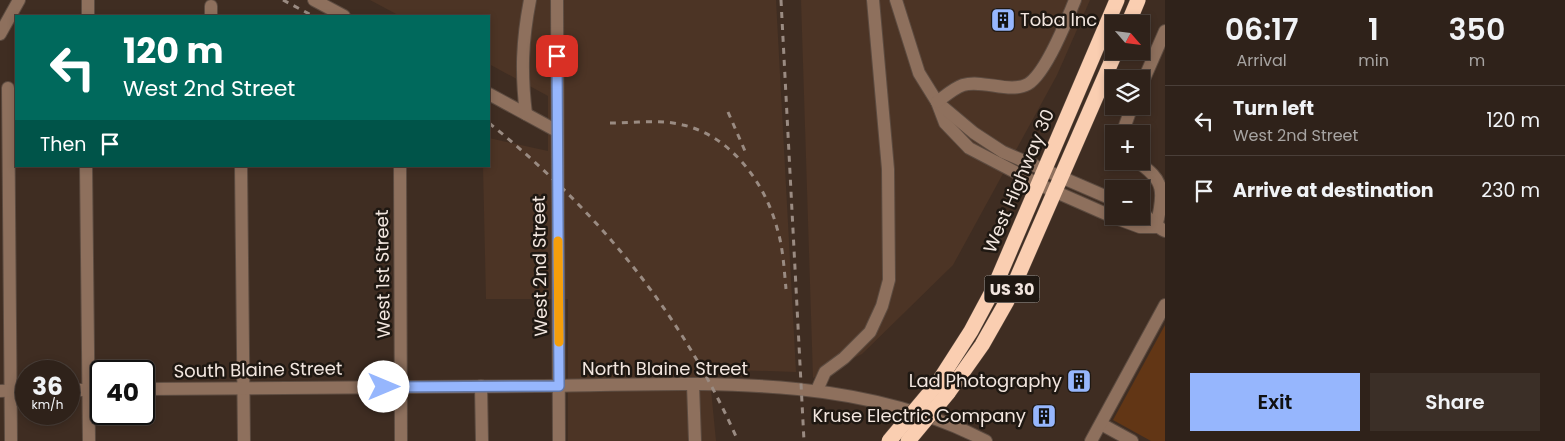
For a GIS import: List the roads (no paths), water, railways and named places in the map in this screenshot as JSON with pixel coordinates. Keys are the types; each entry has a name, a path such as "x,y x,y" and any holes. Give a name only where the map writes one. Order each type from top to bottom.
{"highway":[{"name":"West Highway 30","path":"908,441 942,389 982,312 1117,0"},
{"path":"1132,15 1138,0"},
{"name":"West Highway 30","path":"889,441 942,389 982,345 1000,315 1056,192 1112,60"}],"street":[{"path":"0,34 4,20 20,0"},
{"path":"88,0 88,15"},
{"path":"314,0 342,15"},
{"path":"526,114 521,73 525,24 530,0"},
{"name":"West 2nd Street","path":"557,0 559,441"},
{"path":"812,390 825,372 844,358 870,332 882,306 889,280 888,169 873,0"},
{"path":"896,0 914,59 927,87 937,102 945,123 969,148 1056,192 1135,225 1160,229"},
{"path":"937,102 961,85 977,82 1004,87 1027,84 1046,64 1072,2"},
{"path":"1148,70 1165,31"},
{"path":"8,88 5,390 11,441"},
{"path":"490,95 557,131"},
{"path":"937,102 994,147 1105,196"},
{"path":"86,167 89,441"},
{"path":"241,167 244,441"},
{"name":"West 1st Street","path":"400,167 402,441"},
{"path":"1150,169 1156,172 1164,184 1160,229"},
{"path":"1150,219 1160,229"},
{"path":"1091,441 1165,305"},
{"path":"481,386 482,441"},
{"path":"693,386 695,441"},
{"name":"North Blaine Street","path":"402,387 693,386 812,390 860,397 904,408 942,421 986,441"},
{"name":"South Blaine Street","path":"155,389 402,387"},
{"path":"80,390 88,390"},
{"path":"1100,424 1132,441"}],"railway":[{"path":"283,0 311,15"},
{"path":"781,0 804,441"},
{"path":"728,112 745,151"},
{"path":"610,123 656,122 683,125 716,139 731,151 755,179 771,211 781,243 786,289"},
{"path":"490,124 566,191 633,267 663,307 691,350 716,394 738,441"}],"place":[{"name":"Toba Inc","path":"1003,20"},
{"name":"Lad Photography","path":"1079,381"},
{"name":"Kruse Electric Company","path":"1044,416"}]}
